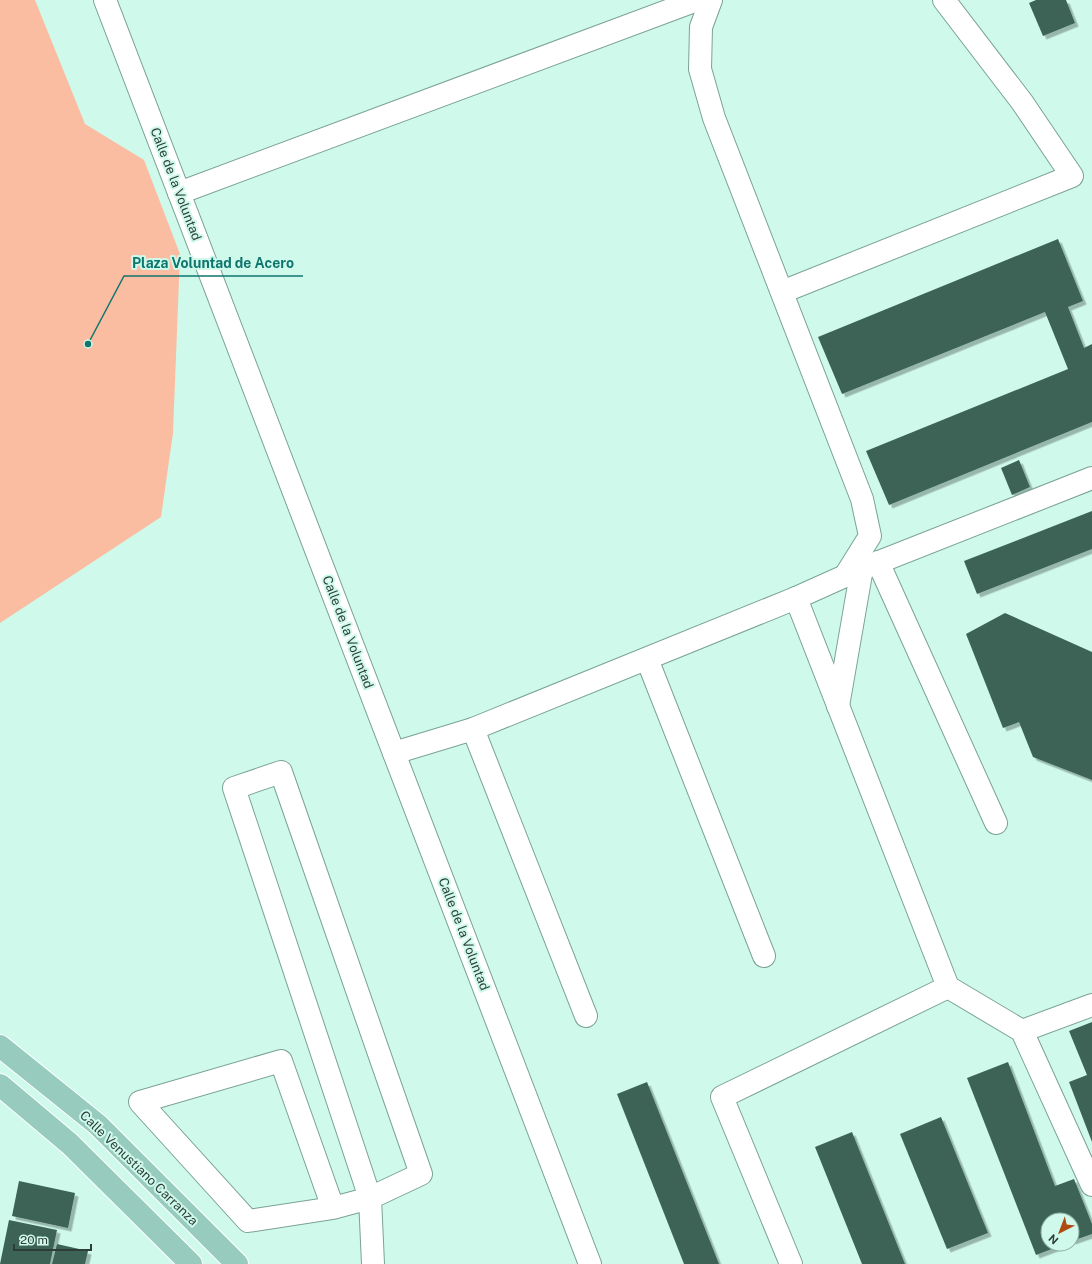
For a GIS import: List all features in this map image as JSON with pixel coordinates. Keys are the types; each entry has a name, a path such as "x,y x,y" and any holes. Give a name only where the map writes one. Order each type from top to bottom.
{"main road":[{"name":"Calle Venustiano Carranza","path":"0,1046 98,1125 237,1264"},
{"path":"0,1085 70,1144 191,1264"}],"street":[{"name":"Calle de la Voluntad","path":"105,0 590,1264"},
{"path":"179,193 698,0"},
{"path":"711,0 701,27 700,69 714,118 862,499 870,536 862,569 838,706"},
{"path":"782,292 1072,176 1022,102 944,0"},
{"path":"394,753 473,729 796,598 862,569 1092,478"},
{"path":"862,569 996,822"},
{"path":"796,598 948,987 1022,1031 1092,1185"},
{"path":"647,659 764,956"},
{"path":"473,729 586,1016"},
{"path":"333,1208 281,1061 140,1102 248,1221 333,1208 370,1198 421,1174 281,772 234,788 370,1198 373,1264"},
{"path":"791,1264 722,1097 948,987"},
{"path":"1022,1031 1092,1005"}],"shaded area":[{"path":"0,0 35,0 85,124 144,160 180,254 173,433 161,517 0,623"}],"building":[{"path":"1036,0 1066,0 1075,23 1043,36 1029,3"},
{"path":"1058,239 1083,301 1068,307 1084,348 1092,344 1092,422 889,505 866,451 1068,369 1045,312 842,394 818,337"},
{"path":"1019,460 1030,487 1012,495 1001,468"},
{"path":"1092,511 1092,549 977,594 964,561"},
{"path":"1005,613 1092,652 1092,780 1033,757 1019,722 1003,728 966,634"},
{"path":"1092,1022 1092,1142 1069,1082 1087,1075 1069,1031"},
{"path":"1008,1062 1055,1186 1074,1179 1092,1224 1092,1234 1080,1238 1080,1212 1040,1212 1040,1252 1044,1252 1036,1255 967,1078"},
{"path":"647,1082 719,1264 684,1264 617,1094"},
{"path":"941,1117 988,1233 947,1249 900,1134"},
{"path":"852,1132 905,1264 862,1264 815,1147"},
{"path":"19,1181 75,1193 68,1228 12,1216"},
{"path":"9,1220 57,1230 50,1264 0,1264"},
{"path":"57,1244 88,1251 85,1264 52,1264"}],"place":[{"name":"Plaza Voluntad de Acero","path":"88,344"}]}
